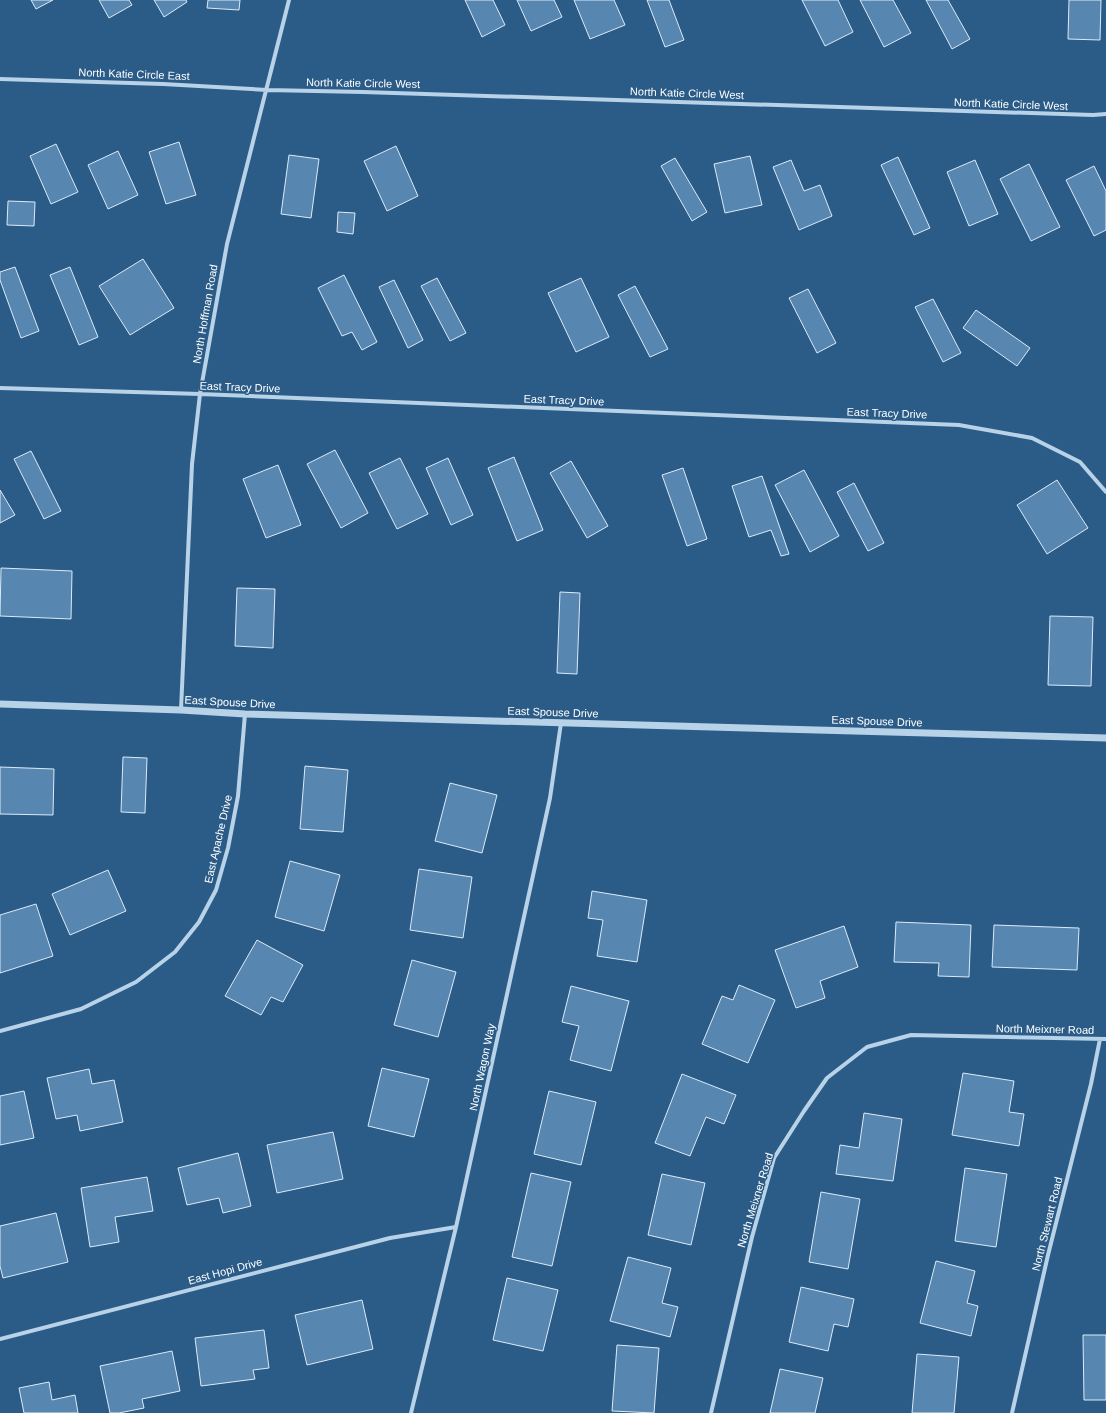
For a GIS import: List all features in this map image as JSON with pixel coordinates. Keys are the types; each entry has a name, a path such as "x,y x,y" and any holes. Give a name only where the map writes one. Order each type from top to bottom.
{"street":[{"name":"North Hoffman Road","path":"181,710 192,464 200,394 227,244 289,0"},
{"name":"North Katie Circle East","path":"0,79 163,84 267,90"},
{"name":"North Katie Circle West","path":"267,90 1085,115 1106,114"},
{"name":"East Tracy Drive","path":"0,388 200,394 959,425 1032,438 1080,462 1106,492"},
{"name":"East Spouse Drive","path":"0,704 181,710 245,714 1106,738"},
{"name":"East Apache Drive","path":"0,1031 82,1009 136,982 175,952 199,922 216,890 228,848 238,796 245,714"},
{"name":"North Wagon Way","path":"411,1413 456,1227 550,798 561,723"},
{"name":"North Meixner Road","path":"711,1413 752,1237 774,1158 827,1078 867,1047 911,1035 1106,1039"},
{"name":"North Stewart Road","path":"1012,1413 1048,1256 1091,1084 1100,1039"},
{"name":"East Hopi Drive","path":"0,1339 390,1238 456,1227"}],"building":[{"path":"31,0 53,0 36,9"},
{"path":"99,0 129,0 132,5 109,18"},
{"path":"154,0 186,0 187,2 164,17"},
{"path":"208,0 240,0 239,10 207,8"},
{"path":"465,0 493,0 505,25 482,37"},
{"path":"517,0 554,0 562,17 531,31"},
{"path":"574,0 614,0 625,25 590,39"},
{"path":"647,0 669,0 684,40 665,47"},
{"path":"802,0 838,0 853,32 825,46"},
{"path":"860,0 893,0 911,33 884,47"},
{"path":"926,0 948,0 970,39 952,49"},
{"path":"1069,0 1101,0 1100,40 1068,39"},
{"path":"179,142 196,195 166,204 149,152"},
{"path":"56,144 78,192 51,204 30,156"},
{"path":"396,146 418,196 387,211 364,161"},
{"path":"118,151 138,195 108,209 88,165"},
{"path":"289,155 319,159 311,218 281,214"},
{"path":"750,156 762,205 725,213 714,164"},
{"path":"898,157 930,228 914,235 881,165"},
{"path":"675,158 707,212 692,221 661,166"},
{"path":"791,160 804,191 820,185 832,216 799,230 773,167"},
{"path":"975,160 998,214 969,226 947,172"},
{"path":"1029,164 1060,227 1031,241 1000,179"},
{"path":"1094,166 1106,191 1106,230 1094,236 1066,180"},
{"path":"8,201 35,202 34,226 7,225"},
{"path":"338,212 355,213 353,234 337,232"},
{"path":"143,259 174,308 130,335 99,286"},
{"path":"15,267 39,331 21,338 0,280 0,272"},
{"path":"70,267 98,337 79,345 50,275"},
{"path":"344,275 377,342 362,350 352,332 342,336 318,288"},
{"path":"437,278 466,333 450,341 421,286"},
{"path":"581,278 609,337 576,352 548,293"},
{"path":"394,280 423,340 408,348 379,287"},
{"path":"635,286 668,349 650,357 618,295"},
{"path":"808,289 836,343 817,353 789,298"},
{"path":"933,299 961,353 943,362 915,307"},
{"path":"976,310 1030,348 1017,366 963,328"},
{"path":"335,450 368,513 341,528 307,464"},
{"path":"31,451 61,511 44,519 14,459"},
{"path":"514,457 543,530 517,541 488,468"},
{"path":"400,458 428,514 397,529 369,473"},
{"path":"448,458 473,515 451,525 426,468"},
{"path":"571,461 608,526 587,538 550,473"},
{"path":"278,465 301,525 266,538 243,479"},
{"path":"683,468 707,539 687,546 662,475"},
{"path":"804,470 839,536 810,552 775,485"},
{"path":"762,476 789,554 781,556 771,530 749,537 732,486"},
{"path":"1057,480 1088,528 1047,554 1017,505"},
{"path":"854,483 884,543 868,551 837,492"},
{"path":"0,490 15,515 0,523"},
{"path":"1,568 72,571 71,619 0,616"},
{"path":"237,588 275,589 273,648 235,646"},
{"path":"560,592 580,593 577,674 557,673"},
{"path":"1050,616 1093,617 1091,686 1048,685"},
{"path":"123,757 147,758 145,813 121,812"},
{"path":"305,766 348,770 343,832 300,829"},
{"path":"0,767 54,769 53,815 0,814"},
{"path":"450,783 497,795 482,853 435,841"},
{"path":"290,861 340,875 324,931 275,917"},
{"path":"419,869 472,877 463,938 410,930"},
{"path":"108,870 126,911 70,935 52,894"},
{"path":"592,891 647,900 637,962 597,956 603,920 588,918"},
{"path":"36,904 53,956 0,973 0,915"},
{"path":"896,922 971,925 969,977 938,976 939,963 894,962"},
{"path":"994,925 1079,928 1077,970 992,967"},
{"path":"844,926 858,967 820,981 825,998 796,1008 775,950"},
{"path":"257,940 303,965 283,1002 271,997 261,1015 225,996"},
{"path":"412,960 456,972 438,1037 394,1025"},
{"path":"739,985 775,1000 748,1063 702,1044 722,996 733,1000"},
{"path":"571,986 629,1001 611,1071 570,1060 579,1026 562,1022"},
{"path":"382,1068 429,1079 414,1137 368,1126"},
{"path":"89,1069 92,1084 114,1080 123,1122 80,1131 77,1115 56,1119 47,1078"},
{"path":"963,1073 1014,1081 1009,1112 1024,1114 1019,1146 952,1135"},
{"path":"682,1074 736,1095 724,1124 706,1117 690,1156 655,1143"},
{"path":"24,1091 34,1138 0,1145 0,1096"},
{"path":"549,1091 596,1102 581,1165 534,1154"},
{"path":"864,1113 902,1119 893,1181 836,1174 840,1145 859,1148"},
{"path":"333,1132 343,1179 277,1193 267,1145"},
{"path":"238,1153 251,1206 223,1213 219,1198 187,1205 178,1168"},
{"path":"965,1168 1007,1174 996,1247 955,1241"},
{"path":"531,1173 571,1182 552,1266 512,1257"},
{"path":"662,1174 705,1183 691,1245 648,1235"},
{"path":"147,1177 153,1211 115,1217 119,1242 90,1247 81,1188"},
{"path":"821,1192 860,1199 848,1269 809,1262"},
{"path":"56,1213 68,1262 3,1278 0,1266 0,1226"},
{"path":"628,1257 671,1268 662,1303 678,1307 670,1337 610,1321"},
{"path":"936,1261 975,1271 967,1303 978,1306 971,1336 920,1323"},
{"path":"507,1278 558,1290 543,1351 493,1340"},
{"path":"801,1287 854,1299 848,1327 834,1324 828,1351 789,1342"},
{"path":"362,1300 373,1349 307,1365 295,1315"},
{"path":"264,1330 269,1368 253,1370 255,1379 201,1386 195,1338"},
{"path":"1083,1335 1106,1335 1106,1400 1084,1400"},
{"path":"617,1345 659,1348 654,1413 612,1411"},
{"path":"172,1351 180,1391 142,1399 144,1408 119,1413 110,1413 100,1366"},
{"path":"917,1354 959,1357 954,1413 912,1413"},
{"path":"780,1369 823,1378 815,1413 770,1413"},
{"path":"49,1382 52,1400 75,1395 78,1413 24,1413 19,1388"}]}
